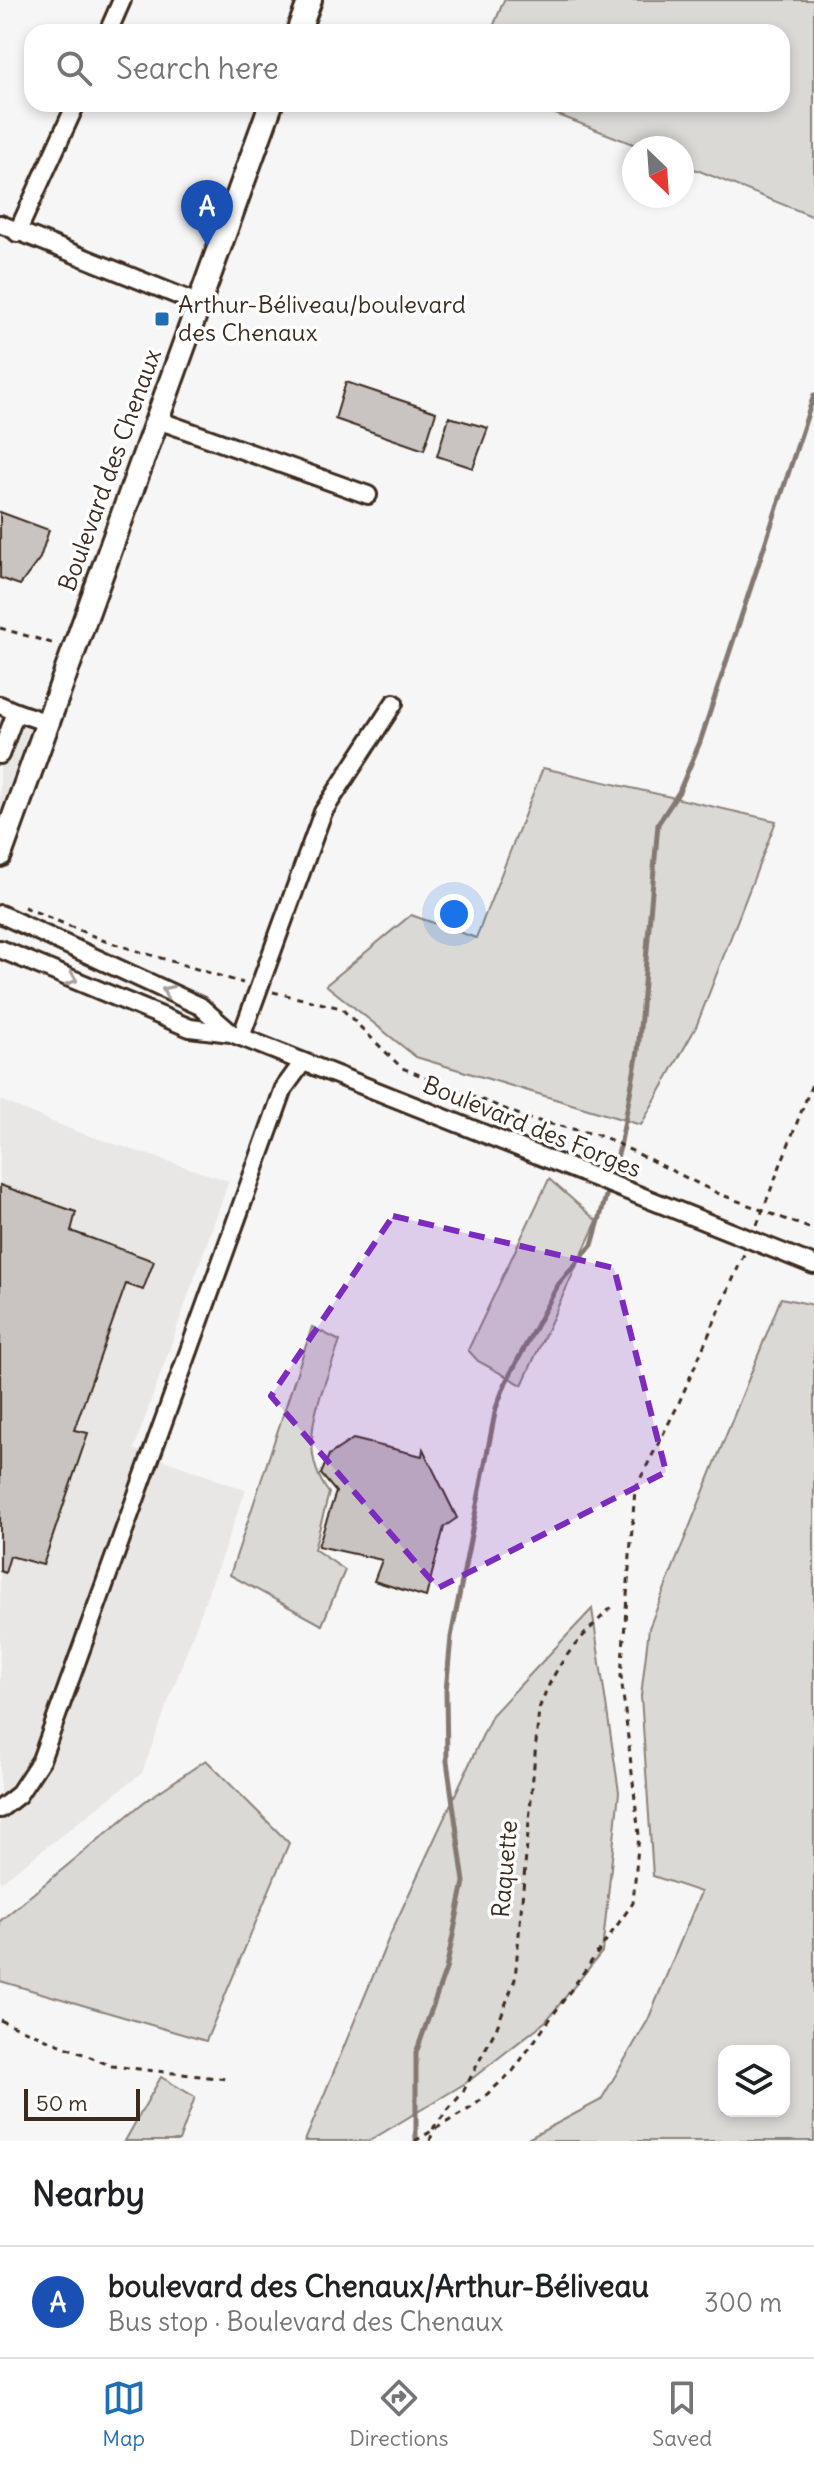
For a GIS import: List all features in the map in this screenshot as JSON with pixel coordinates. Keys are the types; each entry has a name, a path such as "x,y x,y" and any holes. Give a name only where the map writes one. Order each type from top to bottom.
{"main road":[{"path":"301,24 310,0"},
{"name":"Boulevard des Chenaux","path":"1,846 268,112"}],"street":[{"path":"112,24 122,0"},
{"path":"17,233 72,112"},
{"path":"0,224 197,303"},
{"path":"155,419 368,495"},
{"path":"236,1035 258,988 323,812 394,703"},
{"path":"0,705 48,723"},
{"path":"0,755 16,712"},
{"name":"Boulevard des Forges","path":"6,911 200,1006 236,1035"},
{"name":"Boulevard des Forges","path":"0,949 190,1028 236,1035 814,1265"},
{"path":"0,1809 18,1795 41,1760 284,1088 303,1062"}],"path":[{"path":"0,628 74,650"},
{"path":"6,911 25,907 105,941 258,988 341,1008 402,1068 530,1119 602,1136 762,1212 814,1230"},
{"path":"415,2141 474,2106 513,2071 633,1903 639,1835 621,1676 635,1489 677,1407 750,1240 814,1079"},
{"name":"Raquette","path":"430,2141 434,2127 463,2092 497,2027 515,1979 539,1709 551,1676 568,1650 614,1605"},
{"path":"0,2020 112,2066 226,2079"}],"highlighted area":[{"path":"393,1216 614,1268 666,1472 438,1588 271,1396"}],"shaded area":[{"path":"504,0 814,0 814,217 694,169 694,136 622,136 622,140 551,112 790,112 790,24 494,24"},
{"path":"0,702 34,716 0,817"},
{"path":"543,768 776,821 696,1027 641,1125 416,1057 326,985 411,915 476,938"},
{"path":"0,1100 75,1131 229,1181 134,1449 246,1490 142,1773 0,1883"},
{"path":"549,1179 597,1221 522,1385 478,1361 468,1350"},
{"path":"781,1298 814,1305 814,2141 524,2141 601,2100 648,2020 701,1892 653,1876 641,1696 649,1628"},
{"path":"312,1327 340,1341 320,1399 312,1437 318,1475 329,1493 314,1549 345,1570 322,1625 230,1575"},
{"path":"592,1609 619,1792 602,1952 546,2021 469,2081 369,2141 305,2141 390,1935 492,1715"},
{"path":"206,1760 289,1843 206,2041 0,1981 0,1921 144,1802"},
{"path":"161,2077 195,2097 179,2141 125,2141"}],"building":[{"path":"346,382 436,412 424,450 335,419"},
{"path":"449,417 488,428 473,468 437,456"},
{"path":"0,512 49,530 40,558 20,585 0,578"},
{"path":"0,1185 76,1212 71,1231 154,1261 143,1290 126,1284 74,1430 88,1433 43,1565 10,1556 5,1573 0,1571"},
{"path":"353,1439 422,1456 423,1449 457,1518 444,1527 426,1597 374,1581 382,1560 318,1546 336,1492 321,1474 329,1455"}],"waterway":[{"path":"416,2141 416,2053 446,1969 464,1882 447,1761 446,1691 451,1637 496,1408 506,1382 558,1285 592,1245 620,1147 638,1051 658,824 679,792 700,742 814,395"}],"place":[{"name":"boulevard des Chenaux/Arthur-Béliveau","path":"207,246"},
{"name":"Arthur-Béliveau/boulevard des Chenaux","path":"162,319"}]}
